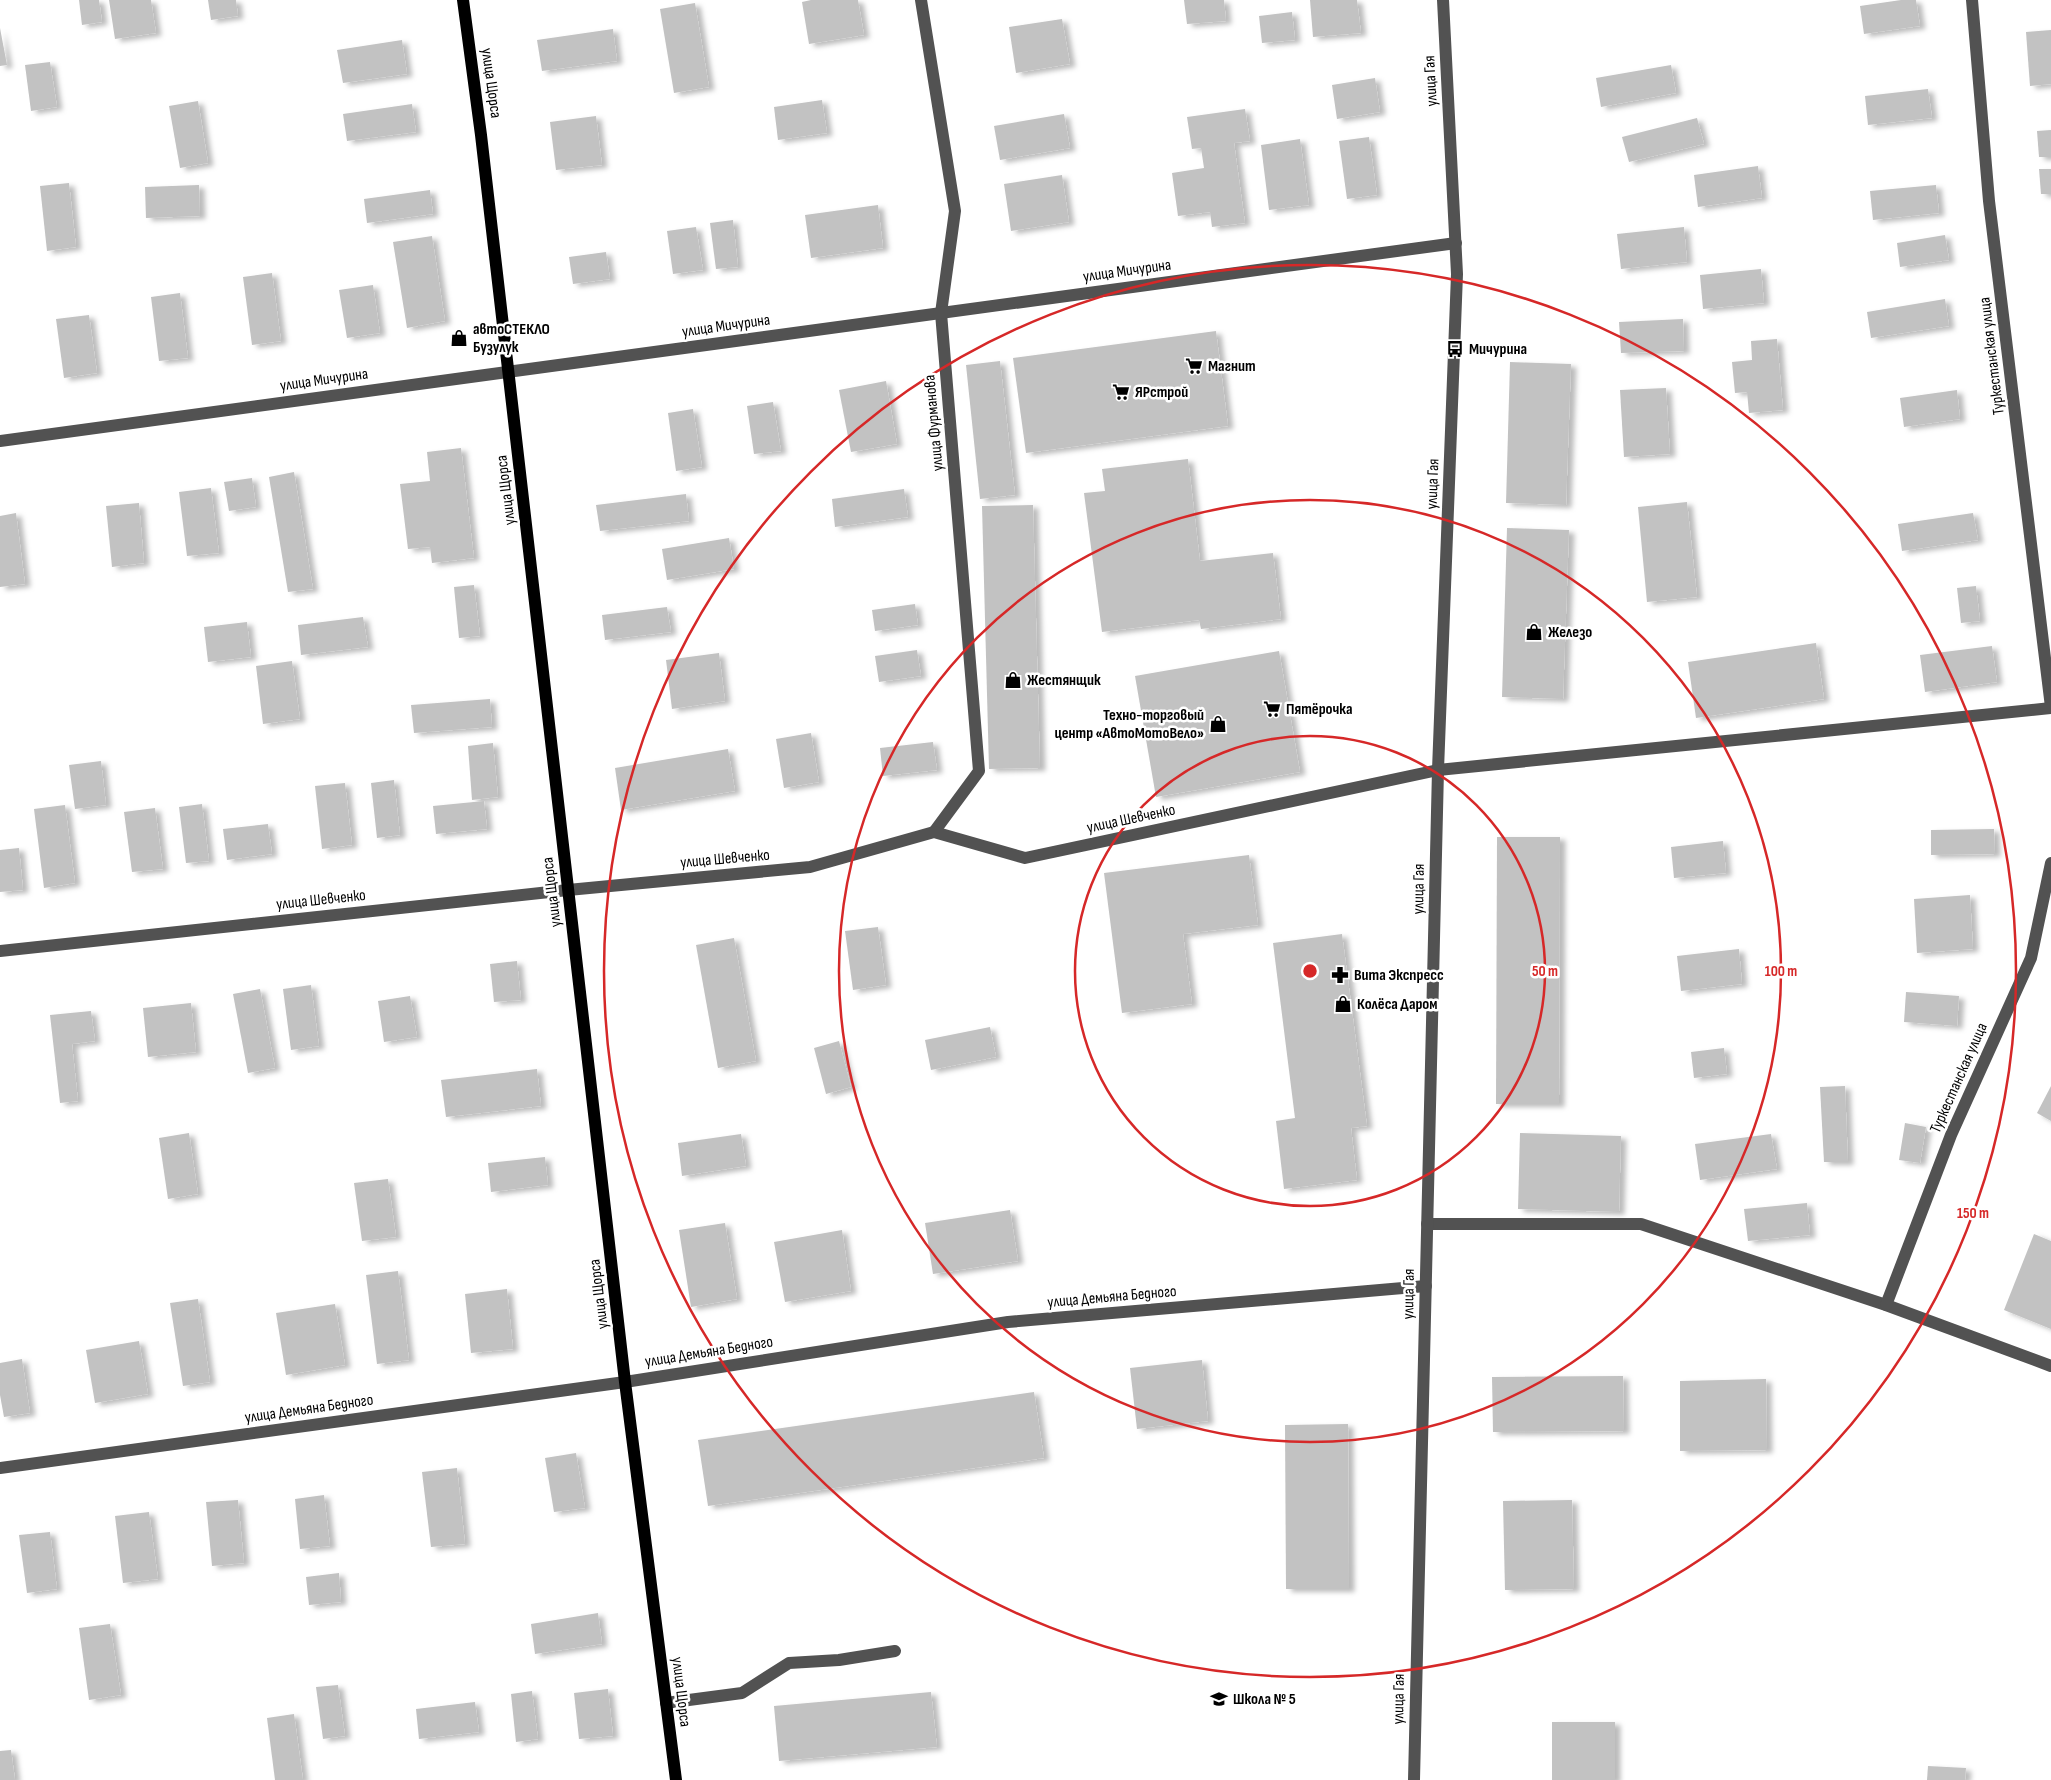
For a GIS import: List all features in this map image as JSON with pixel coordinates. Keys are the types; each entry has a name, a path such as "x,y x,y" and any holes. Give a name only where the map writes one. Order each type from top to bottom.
{"main road":[{"name":"улица Щорса","path":"463,0 509,372 625,1382 676,1780"}],"street":[{"name":"улица Фурманова","path":"921,0 954,211 941,313 979,771 934,832"},
{"name":"улица Гая","path":"1414,1780 1438,770 1457,284 1443,0"},
{"name":"Туркестанская улица","path":"1972,0 1989,201 2051,708"},
{"name":"улица Мичурина","path":"0,440 1456,243"},
{"name":"улица Шевченко","path":"0,951 568,890 810,867 934,832 1025,858 1438,770 2051,708"},
{"name":"Туркестанская улица","path":"1886,1305 1951,1134 2031,958 2051,863"},
{"path":"1427,1224 1641,1224 1886,1305 2051,1366"},
{"name":"улица Демьяна Бедного","path":"0,1468 625,1382 1008,1322 1426,1286"},
{"path":"666,1703 742,1692 789,1663 839,1660 895,1651"}],"building":[{"path":"79,0 99,0 102,22 82,25"},
{"path":"109,0 151,0 156,33 115,39"},
{"path":"208,0 236,0 238,16 211,20"},
{"path":"811,0 858,0 864,35 809,44 802,2"},
{"path":"1184,0 1224,0 1226,21 1187,24"},
{"path":"1310,0 1357,0 1361,33 1313,37"},
{"path":"1901,0 1916,0 1920,26 1864,34 1860,6"},
{"path":"695,3 709,87 674,93 660,9"},
{"path":"1292,12 1295,40 1262,43 1259,16"},
{"path":"1062,19 1070,64 1016,73 1009,27"},
{"path":"0,28 7,65 0,66"},
{"path":"613,29 617,61 542,71 537,40"},
{"path":"2051,30 2051,84 2030,86 2026,32"},
{"path":"402,40 407,74 343,83 337,50"},
{"path":"50,62 57,107 31,111 25,65"},
{"path":"1671,65 1676,93 1601,107 1596,78"},
{"path":"1375,78 1380,112 1337,119 1332,85"},
{"path":"1928,89 1932,118 1868,125 1865,96"},
{"path":"822,100 827,133 778,140 774,107"},
{"path":"198,101 208,163 180,168 169,106"},
{"path":"412,104 416,132 347,141 343,114"},
{"path":"1245,109 1250,141 1234,143 1245,223 1212,227 1210,212 1178,216 1172,173 1204,168 1201,148 1192,149 1187,117"},
{"path":"1064,114 1070,148 1000,160 994,126"},
{"path":"596,116 602,165 556,170 550,122"},
{"path":"1697,118 1704,144 1629,162 1622,137"},
{"path":"2051,130 2051,157 2039,157 2037,131"},
{"path":"1369,137 1377,195 1347,199 1339,141"},
{"path":"1300,139 1309,205 1269,210 1261,145"},
{"path":"1758,166 1762,198 1698,207 1694,175"},
{"path":"2039,169 2051,169 2051,194 2041,194"},
{"path":"1062,175 1069,222 1011,231 1004,184"},
{"path":"69,183 76,247 47,251 40,186"},
{"path":"199,185 200,216 146,218 145,187"},
{"path":"1936,185 1939,213 1873,220 1870,191"},
{"path":"430,190 433,214 367,223 364,199"},
{"path":"878,205 883,248 811,258 805,215"},
{"path":"733,220 738,267 716,269 710,223"},
{"path":"696,227 703,270 673,274 667,231"},
{"path":"1684,227 1687,262 1621,269 1617,234"},
{"path":"1945,235 1949,260 1900,267 1897,243"},
{"path":"432,236 445,321 407,328 393,242"},
{"path":"606,252 610,279 573,284 569,257"},
{"path":"1761,269 1764,303 1703,309 1700,275"},
{"path":"272,273 281,341 252,345 243,277"},
{"path":"373,285 380,333 347,338 339,290"},
{"path":"180,293 188,358 159,361 151,297"},
{"path":"1945,299 1949,326 1871,338 1867,312"},
{"path":"89,315 97,373 64,378 56,319"},
{"path":"1683,319 1684,351 1621,353 1619,322"},
{"name":"ЯРстрой","path":"1216,331 1228,426 1026,453 1013,358"},
{"path":"1777,339 1783,410 1749,413 1747,392 1735,393 1732,362 1752,360 1751,341"},
{"path":"1000,361 1015,495 980,499 966,365"},
{"path":"1510,362 1571,364 1566,505 1506,503"},
{"path":"886,381 897,444 851,452 839,390"},
{"path":"1666,388 1670,454 1624,457 1620,390"},
{"path":"1957,390 1960,419 1904,427 1900,398"},
{"path":"773,402 781,451 754,454 747,406"},
{"path":"693,409 702,467 676,471 668,413"},
{"path":"461,448 474,558 432,563 430,547 408,549 400,484 430,481 427,452"},
{"path":"1188,459 1200,561 1273,553 1281,619 1201,629 1199,620 1102,632 1084,493 1105,491 1102,469"},
{"path":"294,472 313,589 288,592 269,477"},
{"path":"252,478 256,507 229,511 224,482"},
{"path":"211,488 219,553 187,556 179,492"},
{"path":"904,489 908,517 835,527 832,499"},
{"path":"686,494 689,521 600,531 596,505"},
{"path":"1687,502 1697,597 1647,602 1638,507"},
{"path":"139,503 144,563 112,567 106,506"},
{"path":"1033,505 1040,768 989,769 982,506"},
{"path":"16,513 25,584 0,587 0,516"},
{"path":"1973,513 1978,540 1902,551 1898,524"},
{"path":"1507,528 1569,530 1563,699 1502,697"},
{"path":"729,538 734,569 667,580 662,549"},
{"path":"474,585 480,636 459,638 454,587"},
{"path":"1976,586 1980,621 1961,623 1957,588"},
{"path":"915,604 918,625 875,631 872,610"},
{"path":"667,607 671,632 605,640 602,615"},
{"path":"363,617 368,647 301,655 298,625"},
{"path":"247,622 251,657 208,662 204,627"},
{"path":"1816,643 1824,699 1696,718 1688,662"},
{"path":"1992,646 1997,682 1925,692 1920,655"},
{"path":"917,650 921,676 879,682 875,656"},
{"path":"1279,651 1300,772 1156,797 1135,676"},
{"path":"719,653 725,701 672,709 666,660"},
{"path":"292,661 300,719 263,724 256,666"},
{"path":"490,699 492,727 414,733 411,705"},
{"path":"811,733 819,782 784,788 776,739"},
{"path":"933,742 937,770 883,776 880,748"},
{"path":"493,743 498,797 472,800 468,746"},
{"path":"728,749 735,791 621,810 615,768"},
{"path":"101,761 106,805 75,809 69,765"},
{"path":"394,780 400,835 377,838 371,783"},
{"path":"345,783 352,845 322,849 315,786"},
{"path":"484,801 487,829 436,834 433,806"},
{"path":"202,804 209,861 186,863 179,807"},
{"path":"65,805 75,883 44,888 34,809"},
{"path":"155,808 163,869 132,872 124,812"},
{"path":"268,824 272,854 227,860 223,829"},
{"path":"1994,829 1995,854 1931,855 1931,830"},
{"path":"1497,837 1560,837 1559,1104 1496,1104"},
{"path":"1723,841 1726,873 1674,878 1671,847"},
{"path":"19,848 23,890 0,892 0,850"},
{"path":"1249,855 1258,925 1183,934 1192,1004 1122,1013 1104,873"},
{"path":"1970,895 1973,949 1917,953 1914,899"},
{"path":"878,927 886,985 853,990 845,931"},
{"path":"1342,934 1367,1126 1351,1128 1357,1180 1284,1189 1276,1121 1295,1118 1273,943"},
{"path":"734,938 756,1061 718,1068 696,945"},
{"path":"1739,949 1742,984 1681,991 1677,956"},
{"path":"517,961 521,1000 494,1002 490,964"},
{"path":"311,985 319,1046 291,1050 283,989"},
{"path":"260,989 275,1068 248,1073 233,994"},
{"path":"1906,992 1959,996 1957,1026 1904,1022"},
{"path":"410,996 417,1037 384,1042 378,1001"},
{"path":"191,1003 196,1052 148,1057 143,1008"},
{"path":"91,1011 95,1041 72,1044 78,1101 60,1103 50,1015"},
{"path":"990,1027 996,1057 931,1070 925,1040"},
{"path":"839,1041 851,1087 826,1094 814,1048"},
{"path":"1724,1048 1727,1074 1694,1078 1691,1052"},
{"path":"537,1069 541,1106 446,1117 441,1080"},
{"path":"1845,1086 1848,1162 1824,1162 1820,1087"},
{"path":"2051,1086 2051,1121 2037,1113"},
{"path":"1905,1123 1926,1127 1920,1163 1899,1160"},
{"path":"189,1133 198,1194 168,1199 159,1138"},
{"path":"1520,1133 1621,1136 1619,1212 1518,1209"},
{"path":"741,1134 746,1166 682,1176 678,1143"},
{"path":"1771,1134 1777,1169 1700,1180 1695,1144"},
{"path":"545,1157 548,1185 491,1192 488,1163"},
{"path":"388,1179 396,1237 362,1241 354,1183"},
{"path":"1807,1203 1810,1235 1748,1241 1744,1209"},
{"path":"1010,1210 1018,1261 933,1274 925,1223"},
{"path":"725,1223 737,1299 691,1307 679,1230"},
{"path":"842,1230 851,1291 785,1302 774,1242"},
{"path":"2034,1234 2051,1241 2051,1329 2004,1310"},
{"path":"398,1271 409,1360 377,1364 366,1275"},
{"path":"507,1289 513,1349 471,1353 465,1294"},
{"path":"198,1299 210,1382 183,1386 170,1303"},
{"path":"335,1304 345,1365 286,1375 276,1313"},
{"path":"139,1341 148,1394 95,1403 86,1350"},
{"path":"22,1359 30,1413 4,1417 0,1395 0,1363"},
{"path":"1202,1360 1208,1421 1137,1429 1130,1368"},
{"path":"1623,1376 1624,1431 1493,1432 1492,1377"},
{"path":"1766,1379 1767,1450 1680,1451 1680,1381"},
{"path":"1034,1392 1044,1458 708,1506 698,1440"},
{"path":"1348,1424 1349,1589 1286,1589 1285,1425"},
{"path":"576,1453 585,1508 554,1512 545,1458"},
{"path":"457,1468 465,1544 431,1547 422,1472"},
{"path":"324,1495 330,1546 300,1549 295,1499"},
{"path":"238,1500 244,1563 212,1566 206,1502"},
{"path":"1572,1500 1574,1589 1505,1590 1503,1501"},
{"path":"149,1512 158,1579 123,1583 115,1516"},
{"path":"50,1532 57,1589 27,1593 19,1535"},
{"path":"339,1573 341,1602 309,1605 306,1577"},
{"path":"598,1613 602,1644 535,1654 531,1624"},
{"path":"110,1624 121,1695 89,1700 79,1628"},
{"path":"338,1685 345,1736 323,1739 316,1687"},
{"path":"608,1689 613,1736 579,1739 574,1693"},
{"path":"532,1691 538,1739 516,1742 511,1694"},
{"path":"931,1692 937,1747 779,1761 774,1706"},
{"path":"475,1702 479,1732 419,1739 416,1709"},
{"path":"294,1714 303,1780 275,1780 267,1718"},
{"path":"1552,1722 1615,1722 1615,1780 1552,1780"},
{"path":"11,1750 15,1780 0,1780 0,1751"},
{"path":"1928,1766 1966,1768 1965,1780 1927,1780"}],"place":[{"name":"автоСТЕКЛО Бузулук","path":"459,338"},
{"name":"Мичурина","path":"1455,349"},
{"name":"Магнит","path":"1194,366"},
{"name":"ЯРстрой","path":"1121,392"},
{"name":"Железо","path":"1534,632"},
{"name":"Жестянщик","path":"1013,680"},
{"name":"Пятёрочка","path":"1272,709"},
{"name":"Техно-торговый центр «АвтоМотоВело»","path":"1218,724"},
{"name":"Вита Экспресс","path":"1340,975"},
{"name":"Колёса Даром","path":"1343,1004"},
{"name":"Школа № 5","path":"1219,1699"}]}
